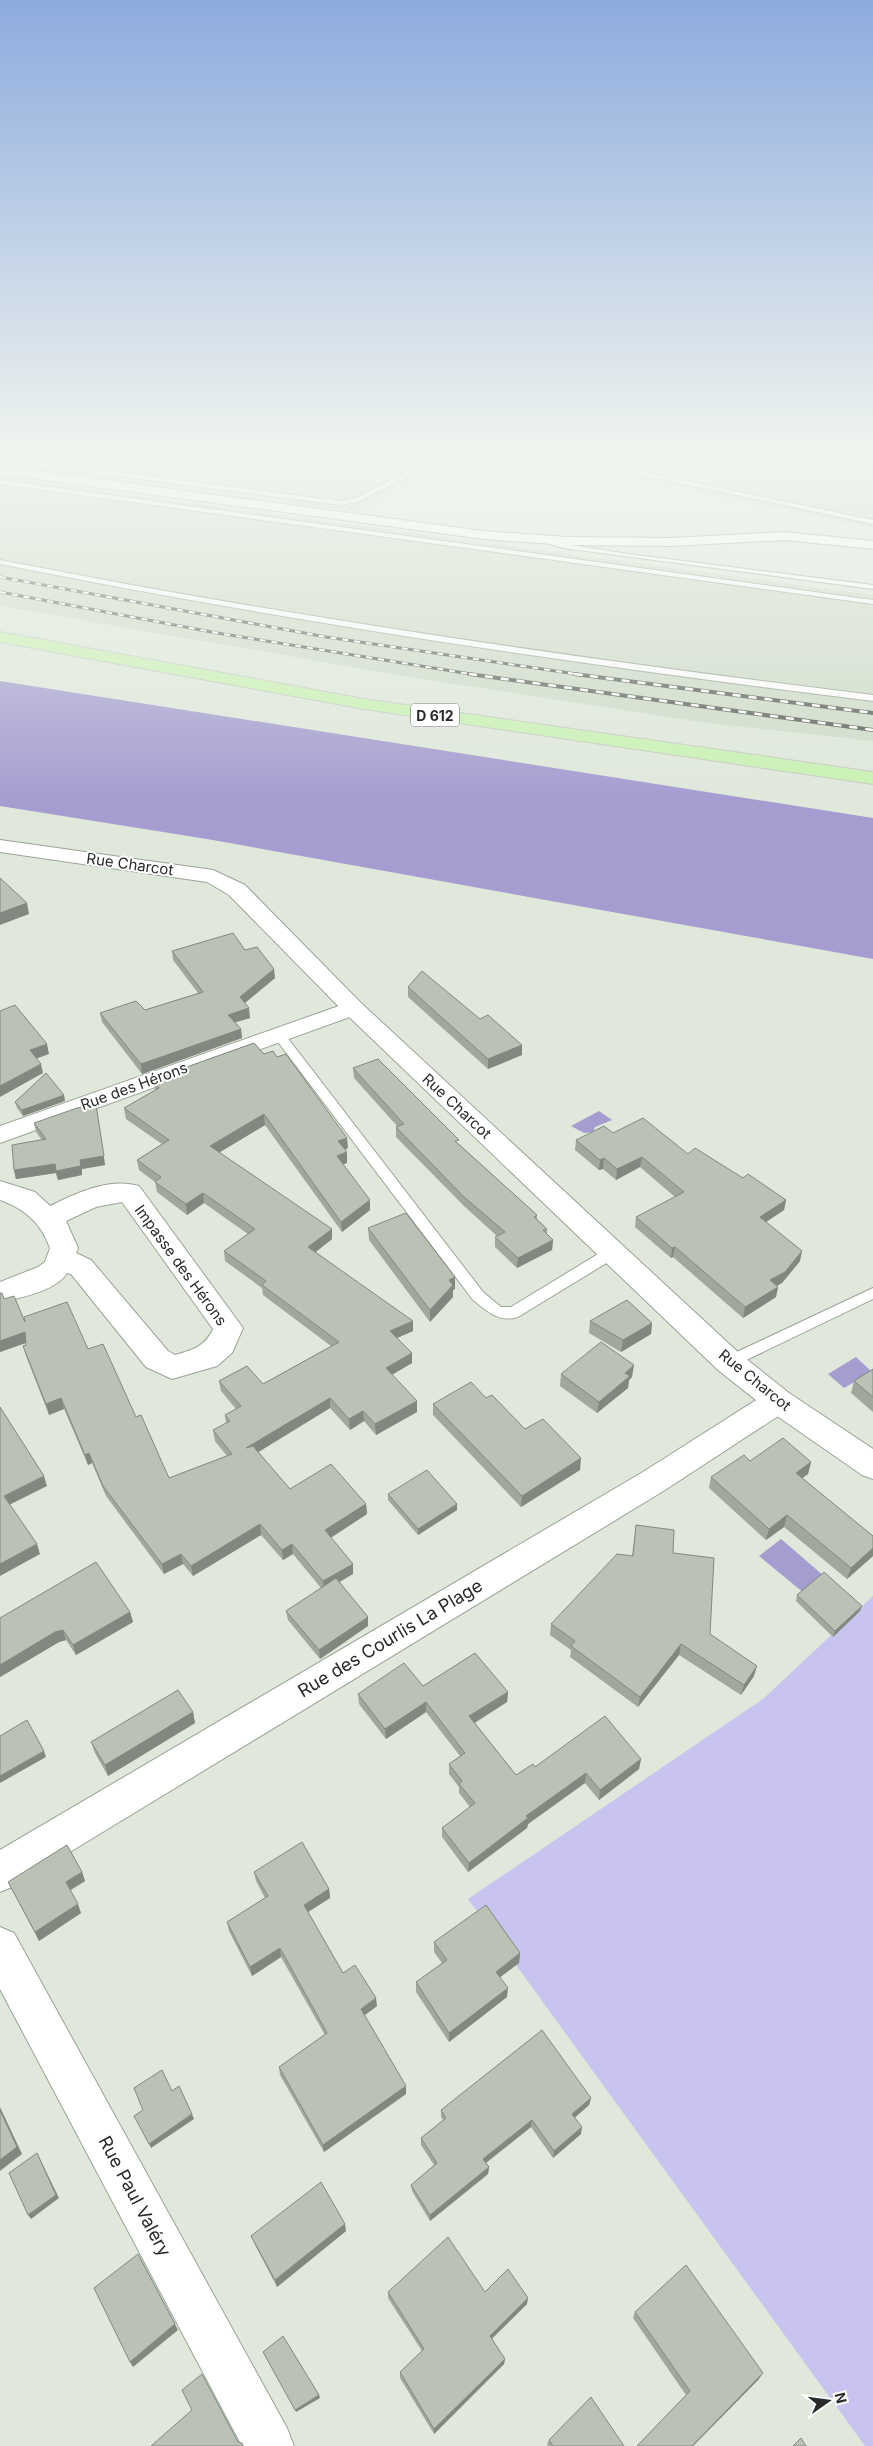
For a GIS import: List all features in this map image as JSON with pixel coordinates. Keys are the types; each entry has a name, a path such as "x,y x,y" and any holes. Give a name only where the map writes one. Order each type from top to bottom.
{"main road":[{"name":"D 612","path":"0,637 364,704 873,778"}],"street":[{"name":"Rue Charcot","path":"0,846 213,876 237,890 353,1008 730,1362 778,1401 873,1466"},
{"name":"Rue des Hérons","path":"0,1135 353,1008"},
{"path":"0,1190 26,1199 54,1225 64,1248 56,1269 37,1280 0,1293"},
{"name":"Impasse des Hérons","path":"48,1220 79,1203 107,1193 129,1192 228,1328 221,1345 206,1358 172,1367 157,1359 81,1267 60,1258"},
{"name":"Rue des Courlis La Plage","path":"0,1872 654,1481 778,1401"},
{"name":"Rue Paul Valéry","path":"0,1947 269,2446"}],"lane":[{"path":"51,571 369,628 739,682 873,698"},
{"path":"649,571 873,602"},
{"path":"748,571 873,587"},
{"path":"279,1034 478,1296 497,1312 513,1313 613,1252"},
{"path":"730,1362 873,1293"}],"shaded area":[{"path":"0,571 697,571 873,595 873,741 707,723 404,676 0,606"},
{"path":"0,681 873,818 873,959 207,839 0,806"},
{"path":"599,1111 612,1120 595,1127 593,1132 584,1133 571,1126"},
{"path":"856,1357 872,1372 844,1388 828,1374"},
{"path":"781,1539 824,1576 804,1593 759,1556"},
{"path":"873,1596 873,2446 865,2446 468,1899 763,1699"}],"building":[{"path":"0,878 27,903 0,913"},
{"path":"233,933 245,950 257,947 274,969 240,997 249,1008 228,1015 241,1029 141,1064 100,1013 136,1001 145,1010 203,992 172,951"},
{"path":"422,971 480,1019 488,1015 522,1045 488,1059 408,987"},
{"path":"15,1005 47,1044 30,1050 41,1064 0,1086 0,1011"},
{"path":"254,1043 264,1054 273,1051 277,1057 286,1054 347,1138 338,1141 347,1152 337,1156 370,1200 341,1222 264,1114 210,1146 332,1229 308,1247 413,1321 390,1331 412,1353 386,1368 417,1401 375,1424 363,1411 349,1419 330,1398 246,1448 253,1446 290,1489 331,1464 366,1504 325,1530 353,1564 323,1581 292,1544 282,1550 260,1524 191,1566 181,1554 162,1564 103,1486 89,1453 85,1455 61,1398 46,1404 23,1346 26,1345 25,1332 0,1341 0,1293 2,1293 4,1299 14,1296 25,1322 24,1317 67,1302 88,1349 103,1344 136,1417 141,1415 169,1478 232,1454 213,1430 230,1421 225,1415 241,1406 219,1381 247,1366 263,1384 339,1342 262,1285 266,1281 224,1251 255,1229 203,1193 186,1204 155,1182 161,1177 137,1160 169,1140 124,1108 159,1088 153,1079"},
{"path":"378,1059 459,1140 455,1141 537,1215 534,1217 547,1229 543,1230 553,1240 518,1258 495,1237 505,1232 464,1197 396,1127 404,1124 353,1068"},
{"path":"46,1073 64,1095 22,1110 15,1102"},
{"path":"96,1105 104,1156 80,1160 81,1166 56,1171 55,1164 14,1170 12,1145 46,1139 34,1123 77,1108"},
{"path":"643,1118 688,1154 695,1148 743,1178 748,1174 786,1200 760,1217 802,1251 785,1272 770,1280 778,1287 745,1307 675,1247 672,1248 636,1217 684,1192 642,1157 617,1169 604,1158 600,1160 576,1140 604,1126 613,1133"},
{"path":"406,1213 455,1277 449,1280 453,1285 430,1310 368,1228"},
{"path":"627,1300 652,1323 623,1340 590,1321"},
{"path":"601,1342 634,1365 625,1373 630,1376 599,1402 561,1374"},
{"path":"873,1369 873,1397 854,1381"},
{"path":"471,1382 486,1398 492,1395 525,1429 543,1419 581,1458 522,1496 433,1404"},
{"path":"0,1407 44,1476 4,1496 37,1544 0,1564"},
{"path":"783,1438 811,1462 796,1473 873,1536 873,1548 851,1568 787,1515 769,1529 711,1477 744,1455 750,1461"},
{"path":"427,1470 457,1504 418,1529 388,1494"},
{"path":"636,1525 674,1530 673,1553 714,1558 710,1634 757,1666 744,1685 681,1644 640,1697 571,1646 575,1641 551,1624 617,1554 633,1556"},
{"path":"96,1562 130,1612 73,1645 63,1630 55,1632 0,1665 0,1618"},
{"path":"824,1572 862,1606 835,1631 797,1595"},
{"path":"336,1578 368,1617 319,1650 286,1611"},
{"path":"475,1653 508,1692 469,1716 516,1775 533,1764 535,1767 605,1716 641,1759 600,1790 586,1773 526,1816 528,1818 469,1863 442,1828 475,1803 459,1784 462,1781 449,1764 465,1753 426,1702 385,1729 358,1694 404,1663 423,1686"},
{"path":"178,1690 193,1712 105,1765 91,1742"},
{"path":"27,1720 44,1751 0,1776 0,1736"},
{"path":"302,1842 329,1889 304,1905 343,1973 355,1965 376,1998 361,2009 406,2086 323,2145 279,2067 327,2033 280,1948 250,1967 227,1922 268,1896 254,1872"},
{"path":"67,1845 82,1872 66,1882 78,1904 35,1932 8,1882"},
{"path":"486,1905 520,1953 496,1972 508,1988 449,2033 416,1982 447,1960 434,1942"},
{"path":"542,2030 591,2098 572,2114 582,2127 554,2151 532,2120 483,2159 489,2167 430,2215 411,2185 437,2163 421,2138 446,2118 441,2110"},
{"path":"162,2070 172,2091 179,2086 192,2114 149,2144 134,2116 143,2110 134,2088"},
{"path":"0,2110 17,2147 0,2160"},
{"path":"37,2153 56,2195 28,2215 9,2173"},
{"path":"321,2182 345,2224 275,2280 251,2236"},
{"path":"448,2237 485,2292 508,2269 528,2298 490,2336 505,2359 434,2429 400,2372 424,2349 388,2292"},
{"path":"138,2254 175,2324 130,2362 94,2288"},
{"path":"686,2265 763,2373 692,2446 637,2446 690,2391 635,2312"},
{"path":"283,2336 319,2395 295,2410 263,2352"},
{"path":"202,2374 238,2442 242,2443 243,2446 151,2446 192,2410 182,2390"},
{"path":"591,2397 624,2446 553,2446 549,2440"},
{"path":"801,2438 806,2446 793,2446"}],"railway":[{"path":"0,577 326,637 583,675"},
{"path":"0,592 217,633 477,675"},
{"path":"469,674 873,730"},
{"path":"574,674 873,713"}]}
